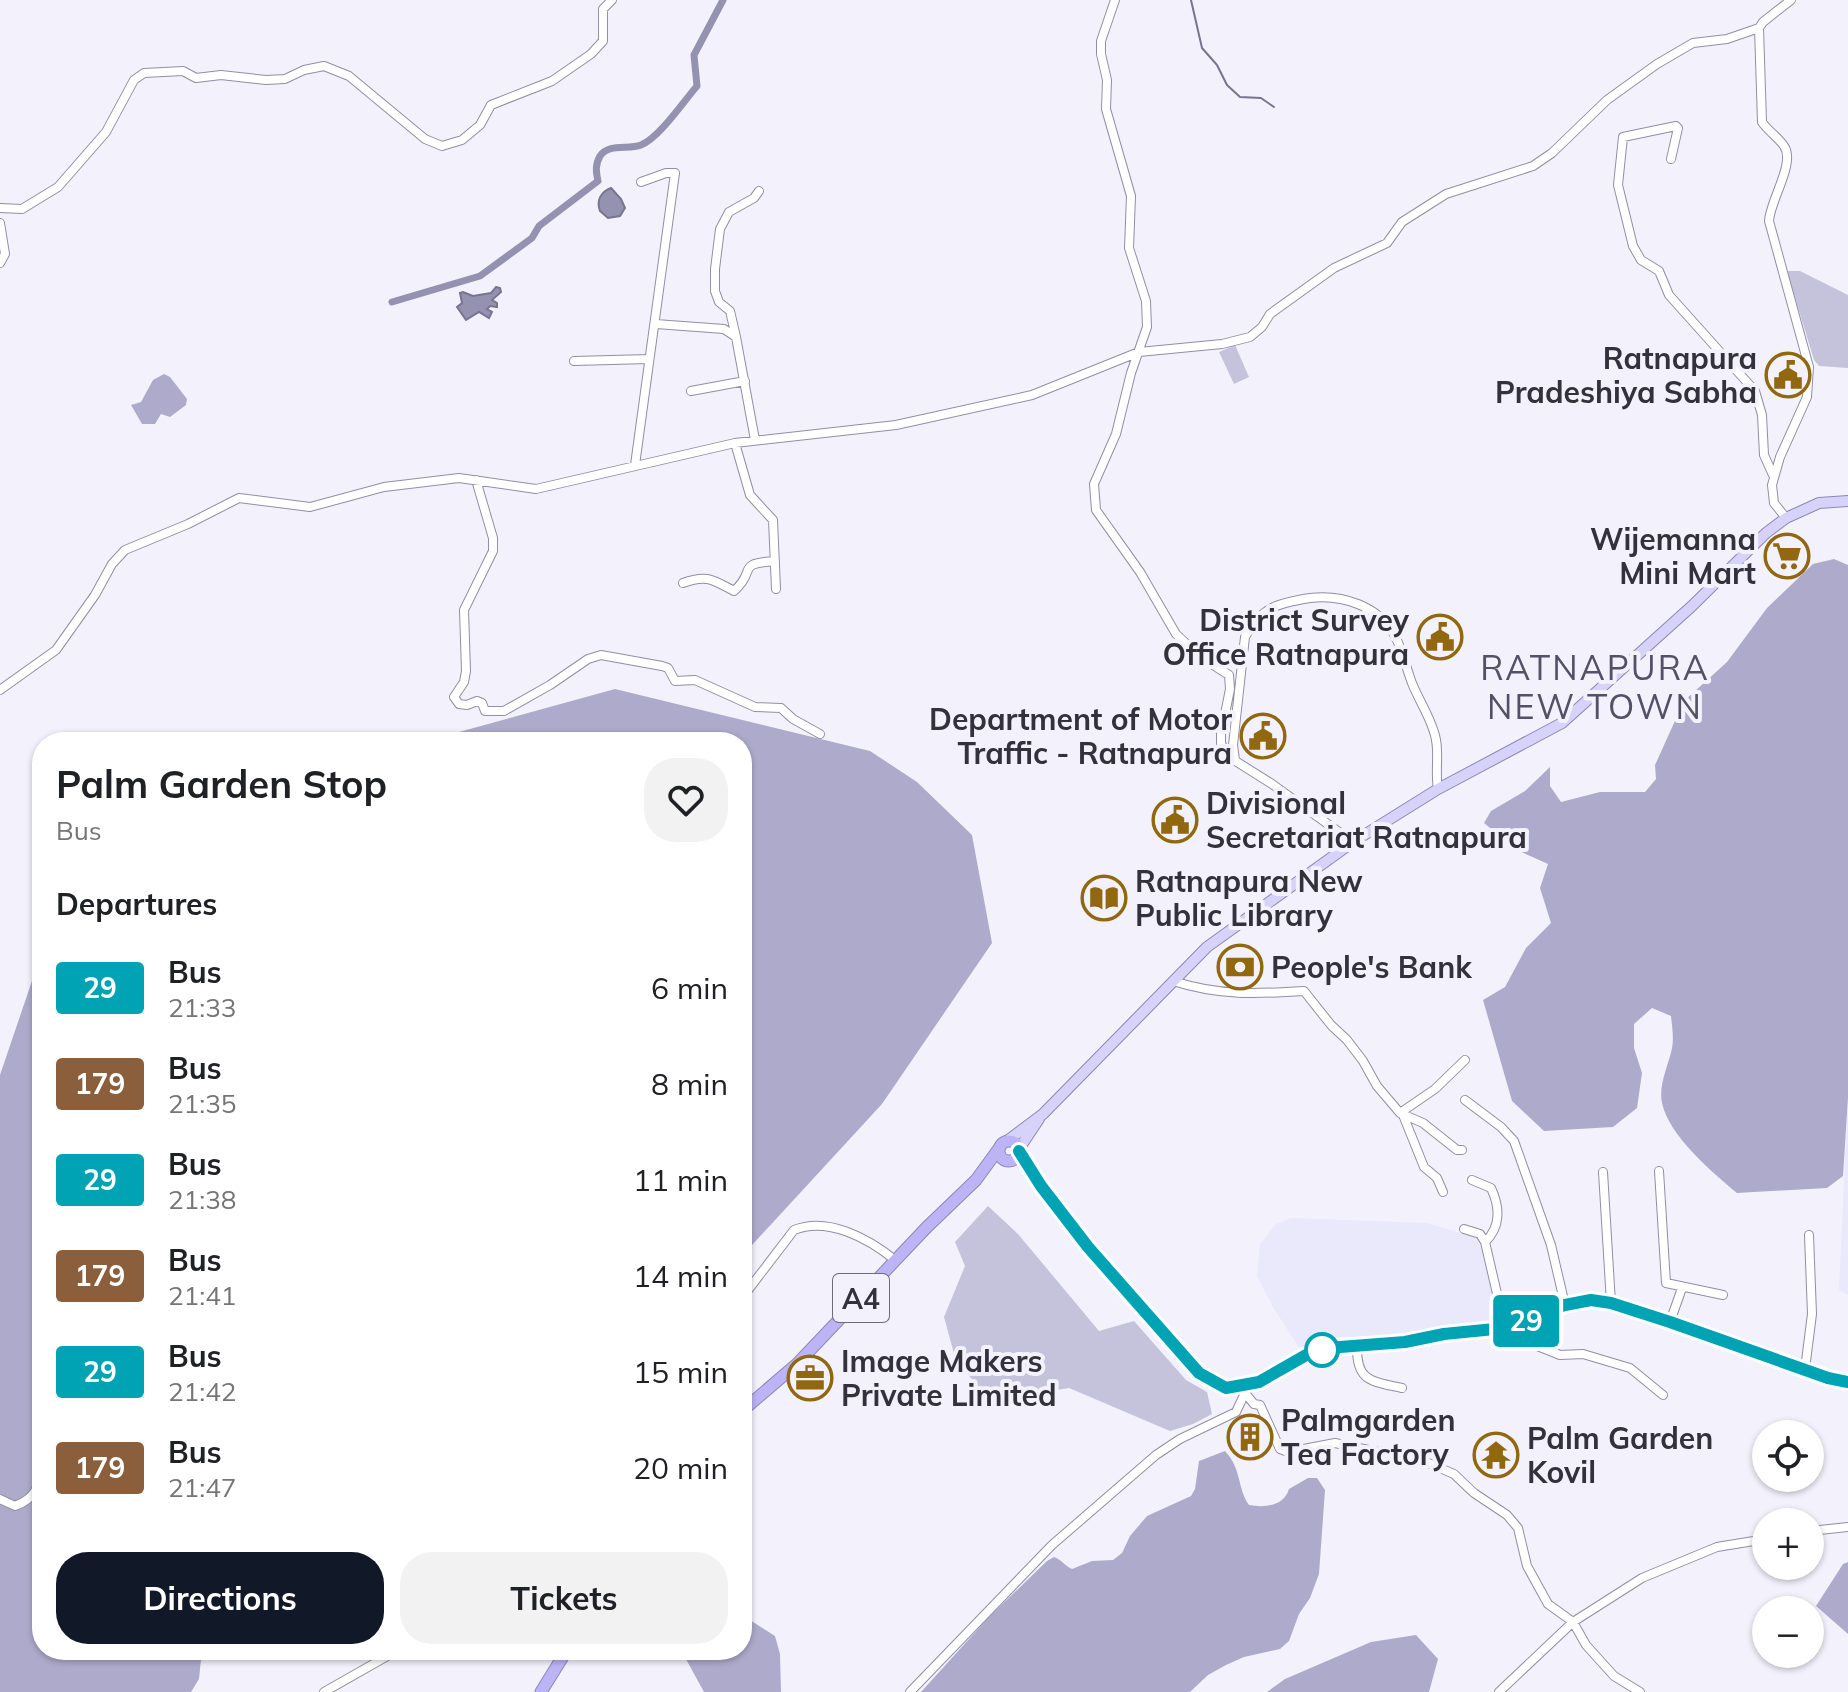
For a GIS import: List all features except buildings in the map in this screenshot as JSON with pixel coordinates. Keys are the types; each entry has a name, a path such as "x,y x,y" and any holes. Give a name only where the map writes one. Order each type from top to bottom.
{"highway":[{"path":"1041,1186 1001,1157 1004,1144 1016,1143 1041,1186 1088,1247 1199,1373 1226,1388 1245,1390 1308,1354 1327,1348 1405,1342 1509,1327 1565,1305 1591,1300 1611,1303 1828,1378 1848,1382"},
{"name":"A4","path":"752,1402 797,1364 976,1180 1004,1144"},
{"path":"1011,1162 1016,1159 1019,1150"},
{"name":"A4","path":"976,1180 1011,1162"},
{"path":"541,1692 561,1660"}],"main road":[{"path":"1004,1144 1043,1114 1207,947 1353,842 1438,789 1562,723 1692,606 1766,533 1786,518 1819,503 1848,501"},
{"path":"1019,1150 1043,1114"}],"street":[{"path":"0,208 22,209 58,187 106,132 134,80 144,73 183,71 196,78 221,75 266,80 285,79 304,70 324,66 349,76 425,139 442,146 462,140 480,125 491,105 552,81 591,54 603,41 603,9 612,0"},
{"path":"1115,0 1101,41 1107,80 1106,109 1131,196 1129,248 1146,301 1147,327 1116,434 1094,484 1096,510 1140,572 1176,634 1199,656 1229,675 1230,689 1221,743 1226,755 1353,842"},
{"path":"1786,518 1772,495 1773,475 1807,397 1809,367 1769,221 1772,201 1788,157 1783,144 1762,122 1759,28 1791,0"},
{"path":"0,690 56,650 95,595 112,564 125,550 188,524 239,498 310,507 384,487 459,478 536,489 735,443 896,425 1032,395 1139,352 1222,344 1250,337 1262,327 1270,314 1334,268 1387,243 1402,222 1446,194 1533,166 1552,153 1607,100 1657,64 1693,43 1727,39 1759,28"},
{"path":"1671,159 1676,126 1623,137 1618,185 1633,246 1641,260 1659,271 1669,295 1755,391 1762,415 1764,455 1773,475"},
{"path":"635,465 675,173 650,177 641,182"},
{"path":"755,440 730,311 719,302 715,291 720,229 729,212 754,198 759,191"},
{"path":"0,223 5,254 0,263"},
{"path":"656,324 724,329 736,337"},
{"path":"574,361 649,359"},
{"path":"691,391 745,381"},
{"path":"735,443 750,495 773,520 776,589"},
{"path":"476,480 493,538 493,551 464,610 466,671 464,682 454,697 459,704 477,701 482,703 485,711 504,711 550,685 577,665 601,655 662,666 668,668 675,681 695,680 755,707 781,708 793,719 820,734"},
{"path":"683,583 699,577 708,578 734,591 743,583 753,563 775,561"},
{"path":"1235,760 1233,745 1245,637 1253,621 1262,612 1287,602 1323,597 1349,600 1372,611 1395,636 1436,739 1438,789"},
{"path":"1173,981 1202,990 1236,994 1304,991 1347,1040 1377,1086 1402,1114 1424,1167 1437,1178 1443,1192"},
{"path":"1402,1114 1435,1089 1465,1060"},
{"path":"1465,1100 1514,1141 1551,1245 1565,1305"},
{"path":"1402,1114 1423,1123 1457,1150 1462,1150"},
{"path":"1659,1171 1666,1283 1723,1295"},
{"path":"1603,1172 1611,1303"},
{"path":"1472,1180 1491,1188 1495,1196 1498,1224 1485,1242"},
{"path":"752,1285 794,1230 807,1225 851,1233 875,1243 895,1260"},
{"path":"1464,1229 1480,1234 1485,1242 1509,1327 1530,1343 1560,1355 1583,1354 1630,1368 1663,1395"},
{"path":"1805,1369 1812,1314 1809,1235"},
{"path":"1670,1322 1682,1288"},
{"path":"1357,1345 1357,1364 1361,1374 1376,1383 1402,1388"},
{"path":"1245,1390 1254,1404 1260,1405 1280,1449 1288,1452 1335,1443 1426,1462 1454,1474 1518,1528 1533,1582 1548,1604 1573,1622 1586,1645 1614,1676 1640,1692"},
{"path":"910,1692 1052,1545 1156,1455 1180,1439 1236,1412 1245,1390"},
{"path":"0,1499 15,1506 32,1497"},
{"path":"1824,1530 1848,1527"},
{"path":"1499,1692 1573,1622 1642,1578 1717,1547 1752,1541"},
{"path":"324,1692 380,1660"}],"shaded area":[{"path":"611,188 625,208 620,216 608,218 600,211 599,200"},
{"path":"1787,271 1800,271 1848,295 1848,368 1819,366 1814,360"},
{"path":"496,287 501,292 492,300 497,307 487,309 492,312 489,318 479,312 466,320 457,307 462,303 460,293 473,296 491,293"},
{"path":"1235,345 1249,377 1234,384 1219,352"},
{"path":"164,374 187,399 186,405 170,417 161,414 155,424 142,424 131,405 141,402 153,380"},
{"path":"1834,559 1848,565 1848,1097 1843,1176 1827,1188 1737,1193 1682,1140 1666,1115 1661,1089 1673,1044 1671,1016 1652,1008 1634,1024 1634,1048 1642,1073 1637,1108 1613,1127 1544,1131 1512,1101 1483,1000 1505,987 1526,948 1551,923 1540,888 1548,864 1517,850 1484,823 1491,811 1525,791 1550,767 1550,786 1561,802 1600,792 1645,792 1656,779 1655,765 1684,701 1727,662 1767,608 1813,564"},
{"path":"615,689 870,751 917,782 972,835 992,943 882,1104 752,1245 752,732 459,732"},
{"path":"32,981 32,1660 201,1660 199,1679 191,1692 0,1692 0,1075"},
{"path":"1848,1097 1848,1295 1839,1290"},
{"path":"988,1206 1018,1234 1099,1331 1134,1321 1186,1380 1207,1392 1212,1414 1170,1431 1069,1388 1032,1394 985,1394 956,1361 944,1317 965,1266 955,1242"},
{"path":"1291,1218 1427,1223 1477,1238 1488,1267 1499,1316 1492,1321 1420,1335 1342,1337 1322,1339 1299,1347 1257,1276 1260,1244 1276,1224"},
{"path":"1225,1451 1234,1465 1249,1505 1267,1506 1278,1502 1289,1489 1308,1478 1317,1478 1325,1490 1319,1574 1289,1641 1280,1649 1244,1657 1226,1665 1208,1675 1190,1692 921,1692 989,1617 1047,1561 1054,1557 1072,1569 1092,1561 1113,1560 1122,1553 1130,1536 1147,1516 1191,1496 1199,1461"},
{"path":"1848,1562 1848,1634 1824,1613 1822,1596 1843,1564"},
{"path":"752,1621 775,1636 780,1654 781,1692 704,1692 686,1660 752,1660"},
{"path":"1416,1635 1438,1659 1429,1692 1267,1692 1285,1679 1371,1642"}],"waterway":[{"path":"392,302 480,276 532,238 539,226 598,181 597,165 604,152 641,145 656,135 697,86 694,55 723,0"},
{"path":"1191,0 1202,48 1217,65 1227,85 1240,97 1261,98 1274,107"}],"bus line":[{"name":"29","path":"1019,1151 1041,1186 1088,1247 1199,1373 1226,1388 1259,1382 1308,1354 1327,1348 1405,1342 1444,1334 1505,1328 1565,1305 1591,1300 1611,1303 1828,1378 1848,1382"}],"place":[{"name":"Ratnapura Pradeshiya Sabha","path":"1788,375"},
{"name":"Wijemanna Mini Mart","path":"1787,556"},
{"name":"District Survey Office Ratnapura","path":"1440,637"},
{"name":"Department of Motor Traffic - Ratnapura","path":"1263,736"},
{"name":"Divisional Secretariat Ratnapura","path":"1175,820"},
{"name":"Ratnapura New Public Library","path":"1104,898"},
{"name":"People's Bank","path":"1240,967"},
{"name":"Image Makers Private Limited","path":"810,1378"},
{"name":"Palmgarden Tea Factory","path":"1250,1437"},
{"name":"Palm Garden Kovil","path":"1496,1455"}],"district":[{"name":"RATNAPURA NEW TOWN","path":"1595,686"}]}
